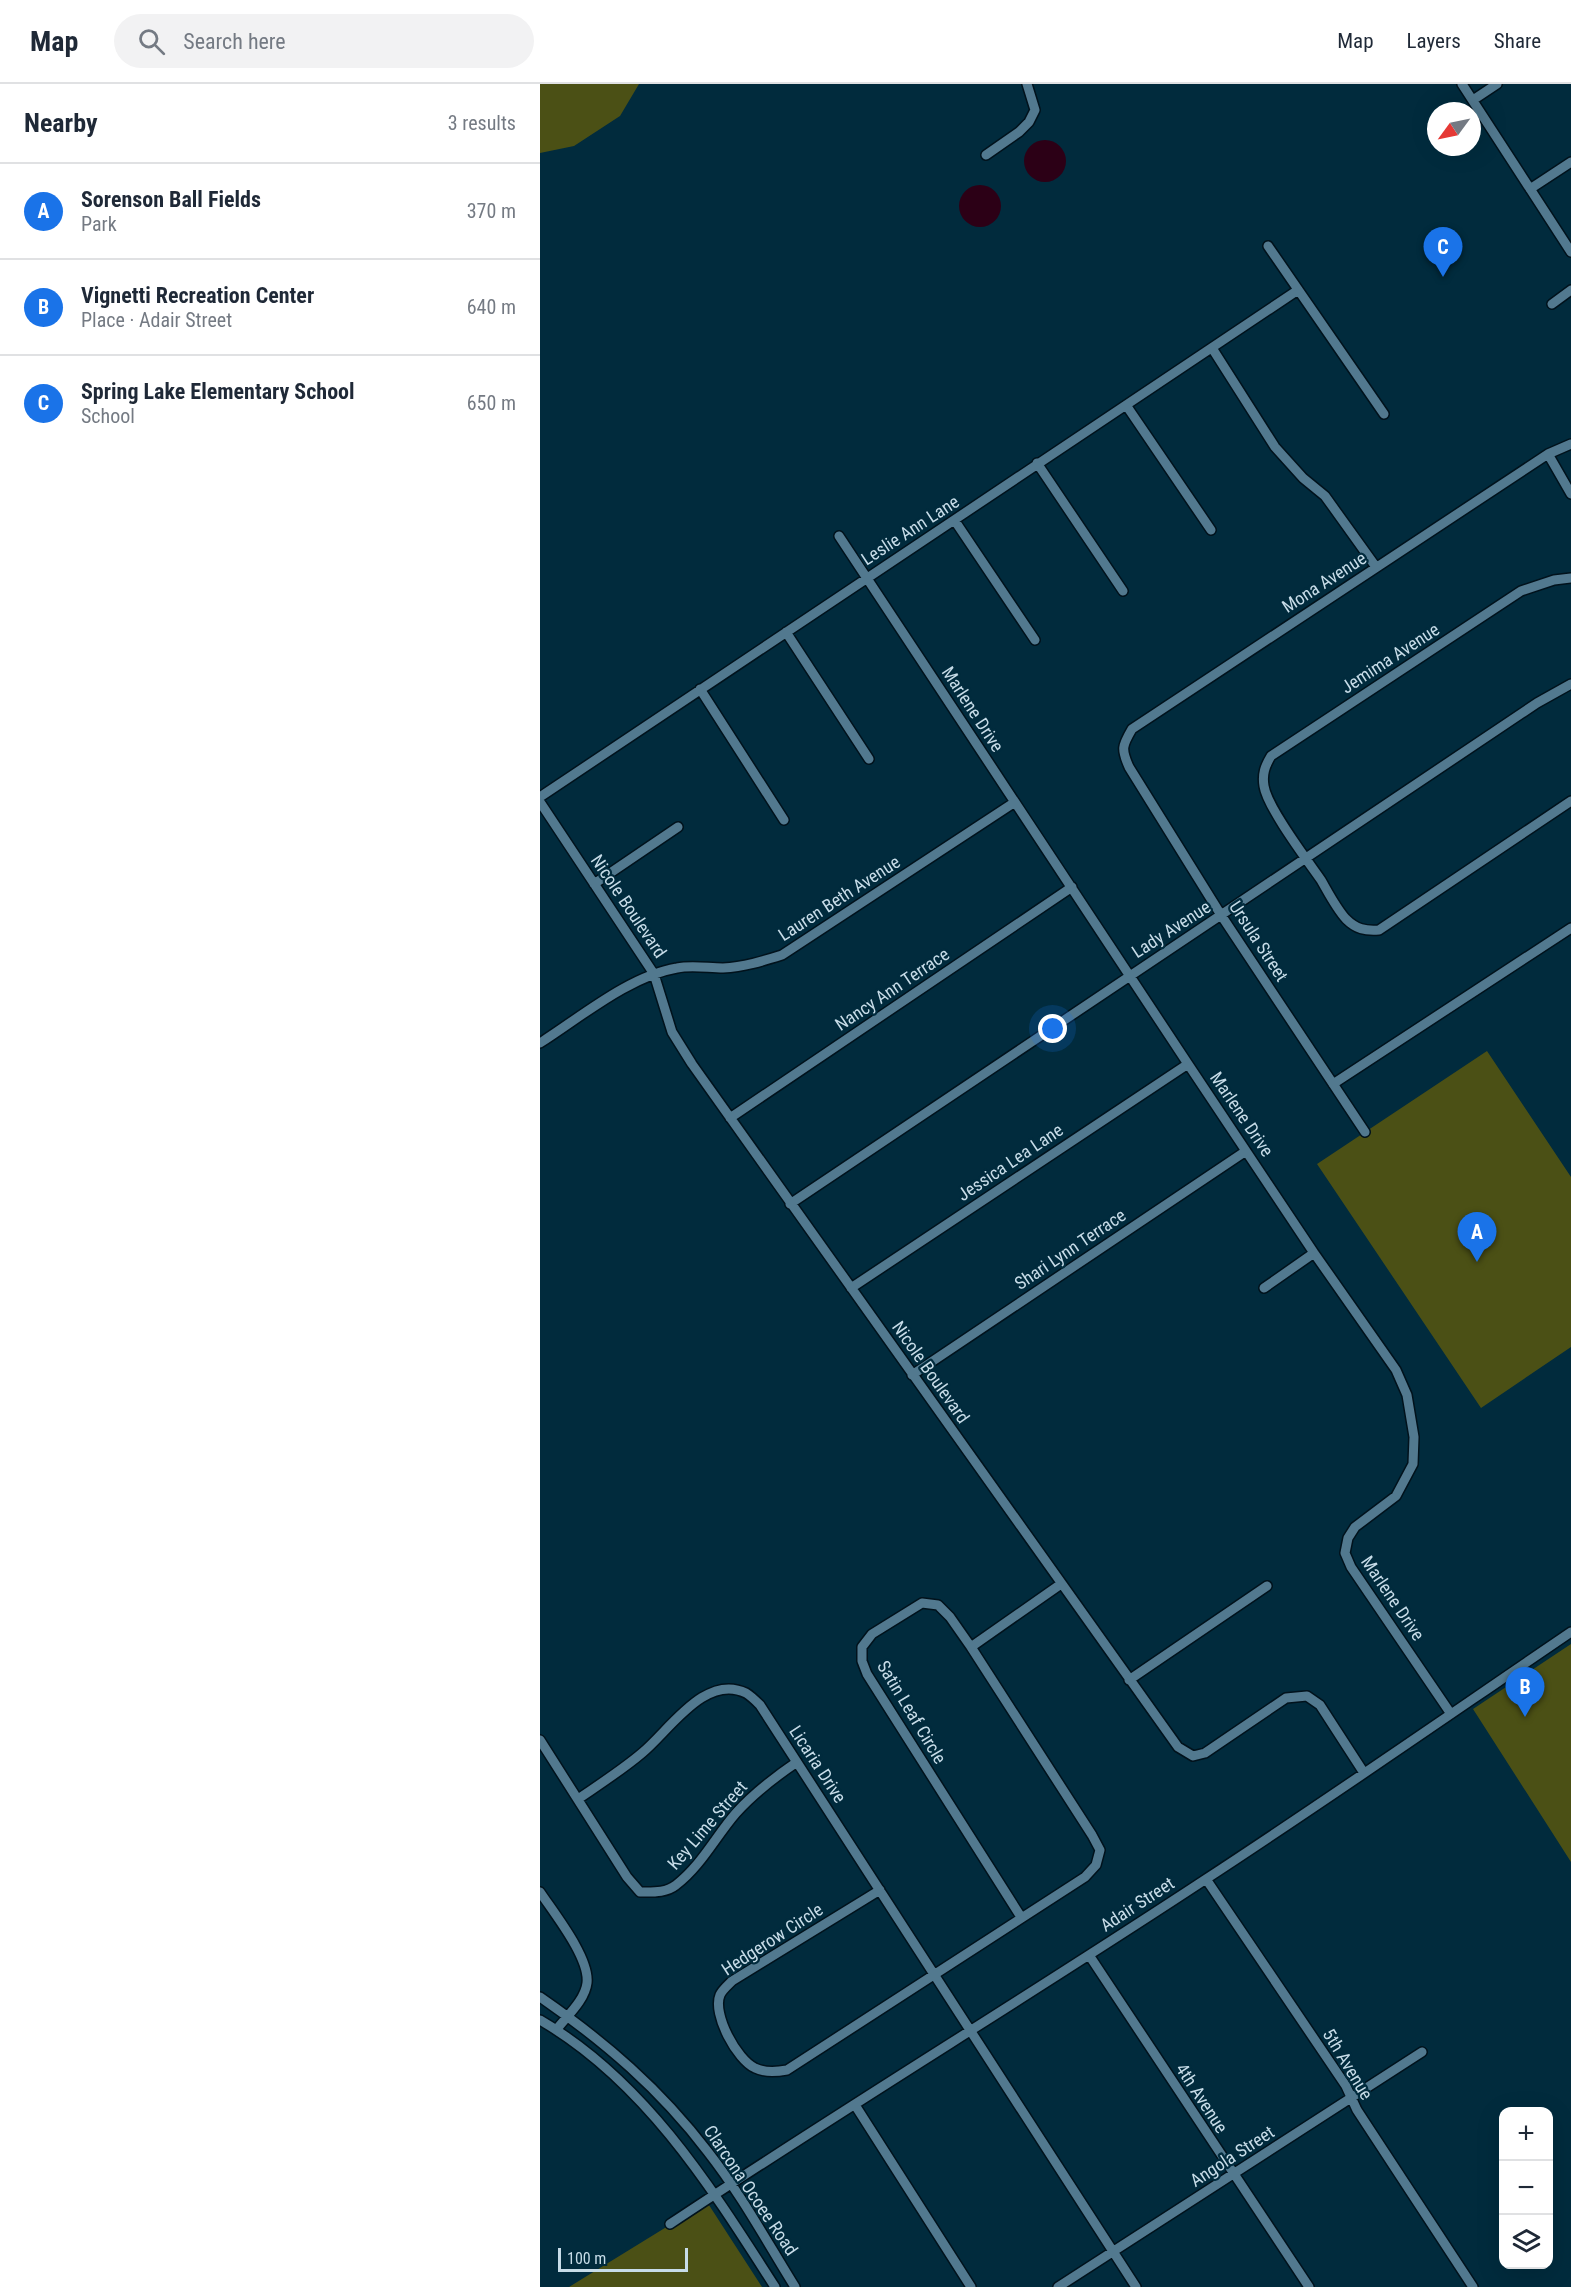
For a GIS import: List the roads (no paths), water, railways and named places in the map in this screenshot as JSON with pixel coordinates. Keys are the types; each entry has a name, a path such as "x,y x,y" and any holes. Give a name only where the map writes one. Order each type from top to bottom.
{"street":[{"path":"986,155 1029,122 1035,110 1027,84"},
{"path":"1462,84 1571,252"},
{"path":"1473,100 1497,84"},
{"path":"1530,189 1571,162"},
{"path":"1268,246 1384,414"},
{"name":"Leslie Ann Lane","path":"540,797 1298,290"},
{"path":"1551,304 1571,290"},
{"path":"1212,348 1275,447 1303,478 1325,496 1376,567"},
{"path":"1126,405 1211,530"},
{"name":"Mona Avenue","path":"1129,767 1123,754 1123,744 1132,729 1548,454 1571,444"},
{"path":"1548,454 1571,494"},
{"path":"1037,463 1123,591"},
{"path":"955,521 1035,640"},
{"name":"Marlene Drive","path":"839,536 1314,1253 1396,1370 1407,1395 1414,1437 1413,1464 1396,1496 1355,1527 1348,1538 1345,1553 1351,1568 1451,1713"},
{"name":"Jemima Avenue","path":"1306,857 1267,798 1263,771 1271,756 1521,591 1554,580 1571,578"},
{"path":"786,632 869,759"},
{"name":"Lady Avenue","path":"790,1204 1537,703 1571,684"},
{"path":"700,690 784,820"},
{"name":"Ursula Street","path":"1129,767 1221,915 1365,1132"},
{"path":"1306,857 1345,918 1356,927 1366,931 1379,930 1571,801"},
{"name":"Nicole Boulevard","path":"540,802 654,974 672,1032 730,1118 1178,1747 1193,1756 1205,1753 1286,1698 1307,1696 1320,1705 1364,1773"},
{"name":"Lauren Beth Avenue","path":"540,1043 630,985 654,974 679,967 724,968 752,964 782,955 1015,802"},
{"path":"594,884 678,827"},
{"name":"Nancy Ann Terrace","path":"730,1118 1072,887"},
{"path":"1333,1084 1571,928"},
{"name":"Jessica Lea Lane","path":"851,1288 1188,1064"},
{"name":"Shari Lynn Terrace","path":"912,1375 1246,1151"},
{"path":"1264,1288 1314,1253"},
{"path":"971,1647 1061,1584"},
{"path":"1129,1680 1267,1586"},
{"name":"Satin Leaf Circle","path":"922,1604 938,1605 950,1617 971,1647 1100,1850 1096,1864 1085,1877 1021,1917 867,1674 862,1661 862,1647 872,1634 922,1604"},
{"name":"Adair Street","path":"670,2224 729,2183 1089,1956 1571,1632"},
{"name":"Licaria Drive","path":"578,1798 644,1752 682,1713 706,1694 726,1688 746,1693 760,1705 1137,2287"},
{"name":"Key Lime Street","path":"540,1740 627,1877 640,1892 659,1893 675,1886 702,1859 737,1813 762,1786 797,1762"},
{"name":"5th Avenue","path":"1206,1879 1256,1951 1473,2287"},
{"name":"Hedgerow Circle","path":"880,1890 732,1981 720,1994 717,2009 722,2026 746,2062 755,2069 772,2072 787,2070 935,1974"},
{"path":"540,1892 581,1955 587,1982 578,2003 557,2029"},
{"path":"935,1974 1021,1917"},
{"name":"4th Avenue","path":"1089,1956 1309,2287"},
{"name":"Clarcona Ocoee Road","path":"540,1997 601,2041 641,2075 675,2111 703,2145 729,2183 795,2287"},
{"name":"Clarcona Ocoee Road","path":"540,2020 557,2029 625,2085 680,2146 715,2194 775,2287"},
{"name":"Angola Street","path":"1058,2287 1422,2052"},
{"path":"855,2105 971,2287"}],"place":[{"name":"Spring Lake Elementary School","path":"1443,277"},
{"name":"Sorenson Ball Fields","path":"1477,1262"},
{"name":"Vignetti Recreation Center","path":"1525,1717"}]}
